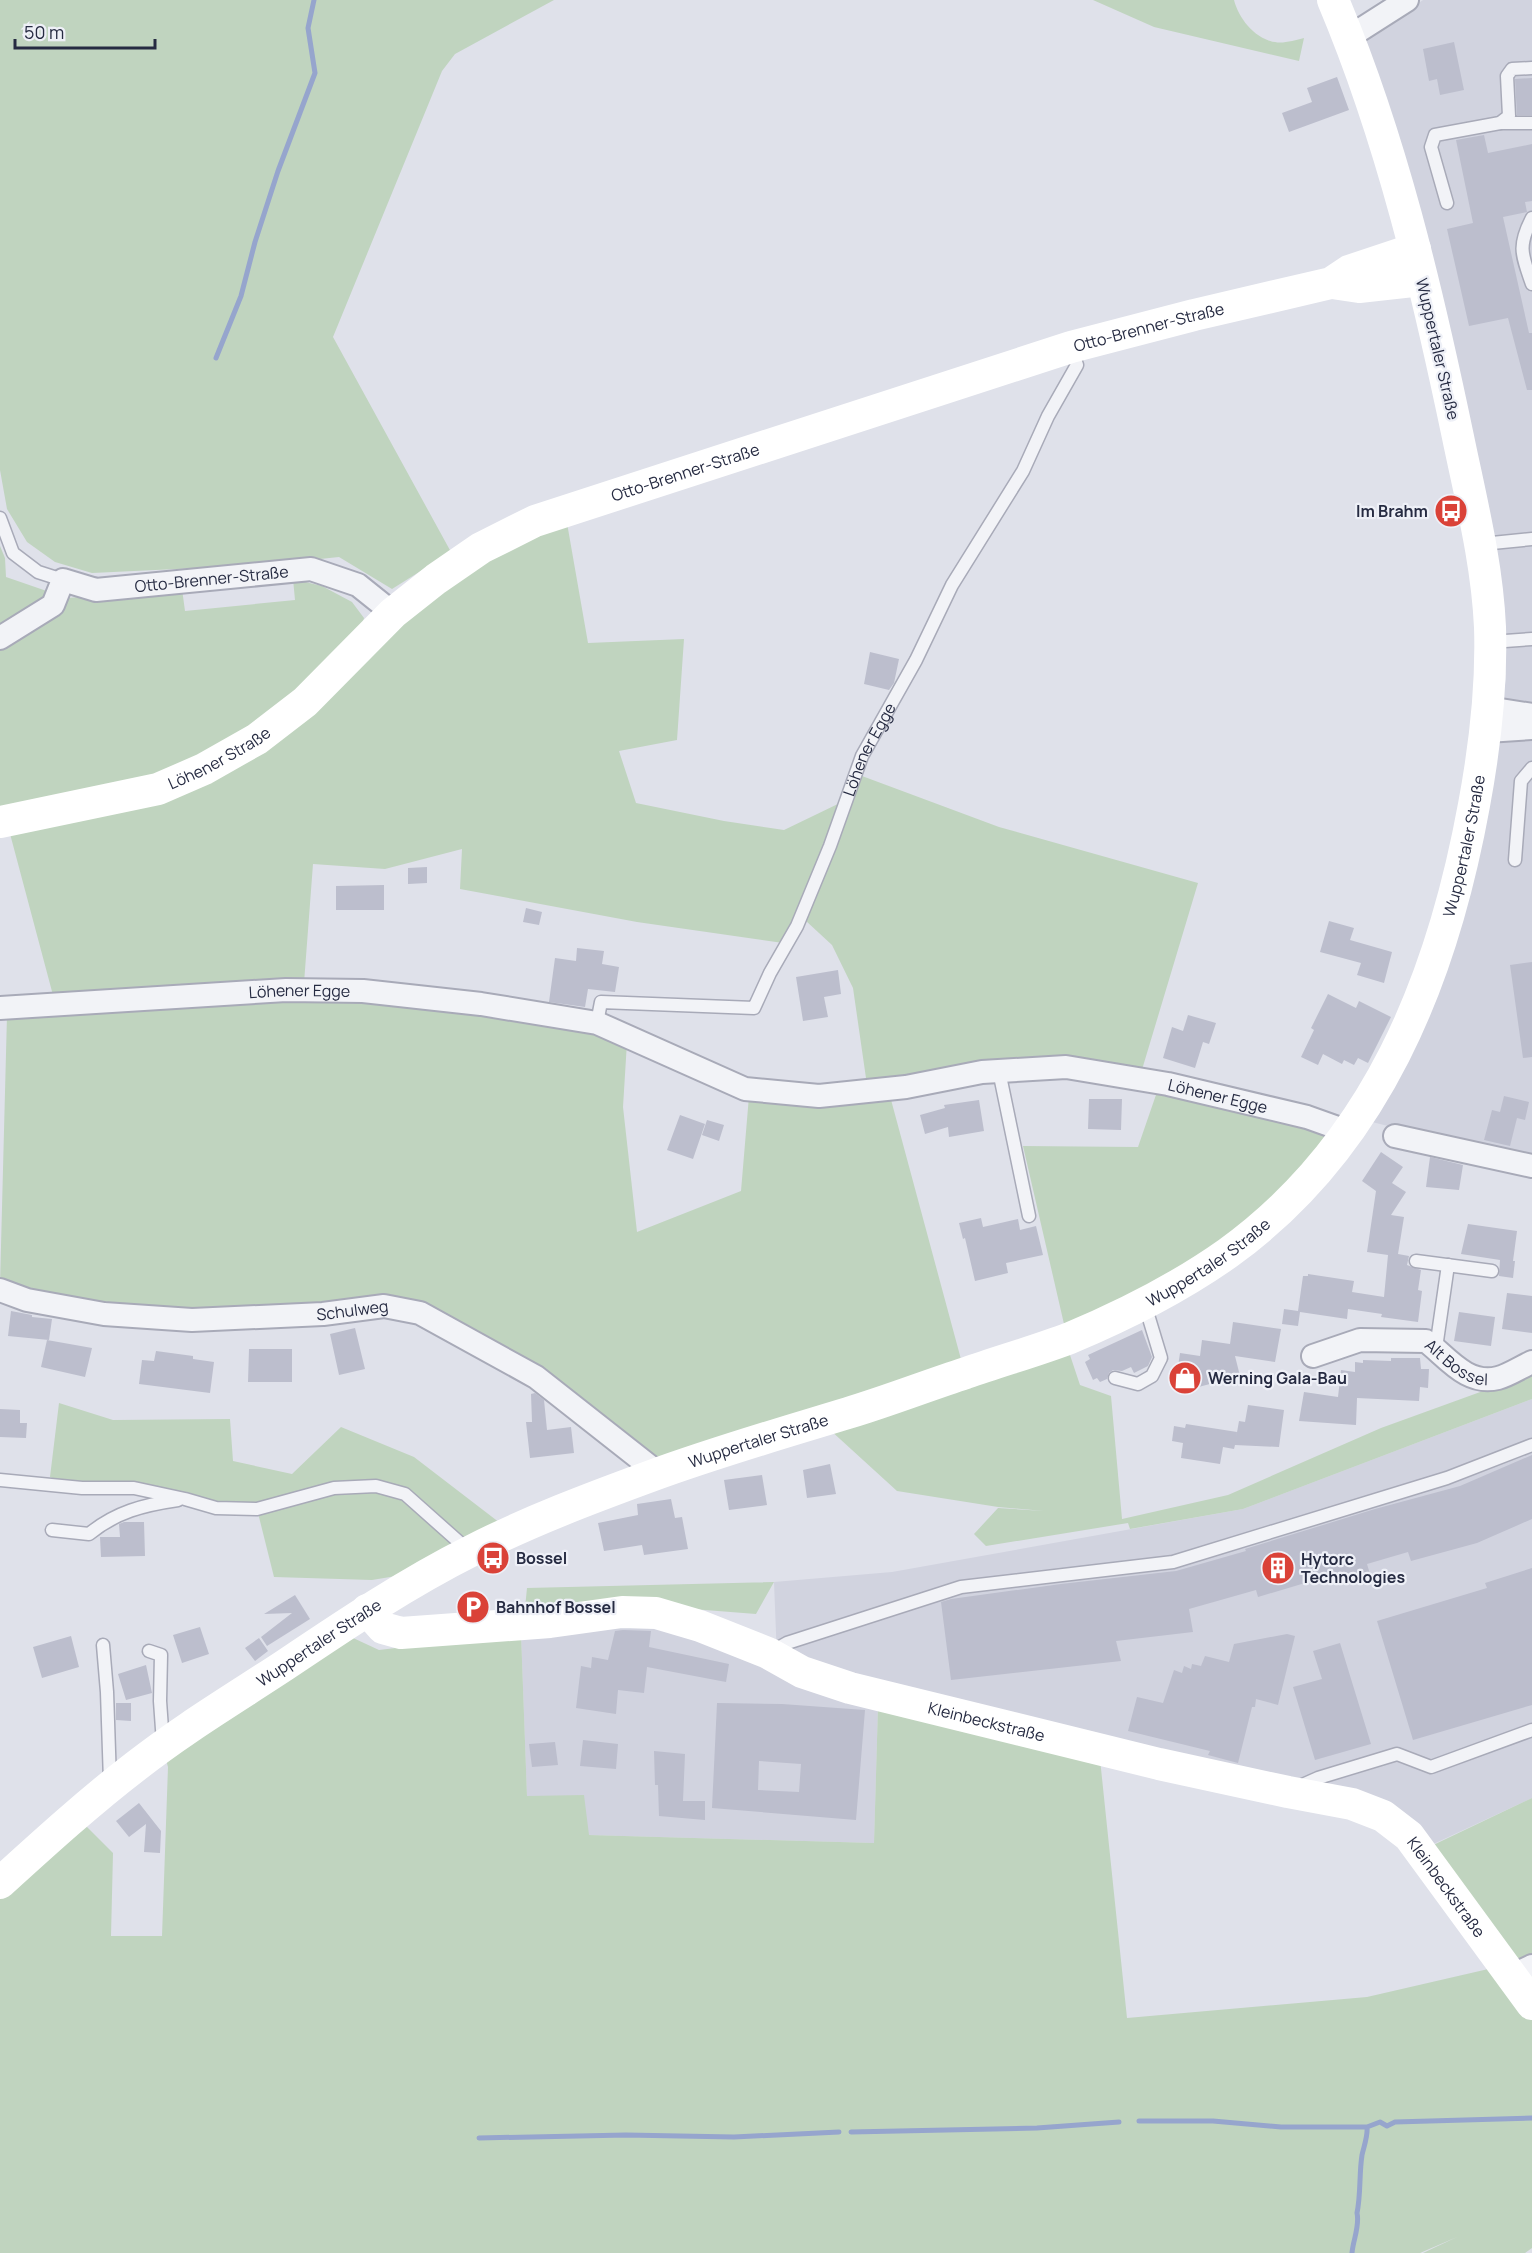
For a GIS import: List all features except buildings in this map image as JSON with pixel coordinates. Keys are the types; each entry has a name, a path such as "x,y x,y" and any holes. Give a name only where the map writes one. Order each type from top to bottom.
{"street":[{"name":"Wuppertaler Straße","path":"0,1882 138,1764 367,1610 470,1552 571,1506 657,1473 851,1412 1068,1338 1145,1304 1228,1252 1279,1211 1316,1173 1349,1132 1369,1102 1401,1040 1428,980 1449,919 1467,840 1487,720 1490,642 1488,588 1475,512 1415,249 1387,147 1349,37 1333,0"},
{"path":"1349,37 1407,0"},
{"name":"Otto-Brenner-Straße","path":"63,580 96,590 311,569 358,585 393,613 436,579 481,548 535,521 1071,347 1331,283 1349,271 1415,249"},
{"name":"Otto-Brenner-Straße","path":"1331,283 1359,287 1422,280"},
{"path":"0,638 53,605 63,580"},
{"name":"Löhener Straße","path":"0,822 158,789 204,769 257,739 305,702 393,613"},
{"path":"1487,720 1532,715"},
{"path":"1487,720 1532,728"},
{"name":"Löhener Egge","path":"0,1008 286,990 363,991 481,1004 597,1023 745,1089 819,1096 906,1087 982,1072 1066,1067 1168,1084 1307,1117 1349,1132"},
{"path":"1395,1136 1532,1166"},
{"name":"Schulweg","path":"0,1290 27,1300 104,1314 192,1320 323,1314 384,1306 420,1313 536,1377 657,1473"},
{"name":"Alt Bossel","path":"1313,1356 1360,1340 1426,1341 1466,1376 1479,1379 1497,1378 1532,1362"},
{"name":"Kleinbeckstraße","path":"367,1610 383,1628 401,1633 550,1622 622,1612 656,1613 699,1626 768,1653 802,1672 850,1688 1159,1764 1352,1804 1383,1816 1409,1836 1522,1971 1532,2004"}],"lane":[{"path":"1500,123 1509,116 1507,76 1512,69 1532,68"},
{"path":"1447,203 1431,147 1435,135 1500,123 1532,123"},
{"path":"1532,218 1523,235 1522,257 1532,284"},
{"name":"Löhener Egge","path":"597,1023 602,1002 754,1008 770,973 797,926 830,846 862,756 916,660 952,585 1023,471 1048,416 1077,365 1071,347"},
{"name":"Otto-Brenner-Straße","path":"0,518 13,553 38,572 63,580"},
{"path":"1480,544 1532,539"},
{"path":"1490,642 1532,639"},
{"path":"1515,860 1521,781 1532,768"},
{"path":"999,1071 1029,1216"},
{"path":"1416,1261 1492,1271"},
{"path":"1436,1348 1448,1265"},
{"path":"1115,1378 1138,1384 1152,1376 1161,1358 1145,1304"},
{"path":"768,1653 787,1643 961,1587 1173,1562 1447,1478 1532,1445"},
{"path":"0,1480 82,1488 134,1488 216,1508 257,1509 334,1488 376,1486 405,1494 470,1552"},
{"path":"52,1530 89,1534 106,1520 150,1504 185,1499"},
{"path":"103,1645 110,1788"},
{"path":"149,1651 161,1655 160,1701 163,1747"},
{"path":"1288,1792 1318,1778 1397,1754 1431,1767 1532,1730"}],"shaded area":[{"path":"1423,0 1532,0 1532,1162 1372,1122 1498,725 1506,679 1494,543 1362,42"},
{"path":"1532,1399 1532,1798 1427,1847 1387,1809 777,1658 774,1582 892,1572 1243,1509"},
{"path":"650,1622 878,1706 874,1843 588,1835 527,1797 521,1633"}],"green space":[{"path":"0,0 554,0 455,54 442,71 333,337 451,552 392,589 339,557 263,565 92,573 55,562 27,542 7,509 0,470"},
{"path":"1093,0 1234,0 1244,21 1261,37 1278,42 1304,38 1299,61 1154,27"},
{"path":"567,523 588,643 684,639 677,740 619,751 636,803 724,821 784,830 842,802 827,845 783,943 637,922 460,889 462,849 385,869 313,864 304,983 54,999 9,830 146,801 357,666 461,570"},
{"path":"0,546 5,558 6,577 67,598 182,589 185,611 295,600 293,579 322,586 352,602 364,618 361,629 295,697 168,776 0,811"},
{"path":"862,776 999,827 1198,883 1141,1073 867,1085 853,988 832,945 806,921"},
{"path":"309,994 592,1026 627,1042 623,1107 637,1232 741,1191 749,1096 890,1096 962,1363 652,1461 420,1307 105,1311 0,1285 7,1015"},
{"path":"1158,1089 1325,1128 1330,1137 1302,1172 1214,1247 1136,1294 1064,1324 1023,1146 1138,1147"},
{"path":"1068,1349 1080,1385 1111,1396 1122,1519 1228,1495 1381,1428 1483,1391 1532,1370 1532,1399 1243,1509 1130,1529 1128,1523 986,1546 974,1534 998,1508 1044,1511 998,1507 897,1491 829,1429"},
{"path":"59,1403 113,1420 230,1419 233,1461 292,1474 341,1427 414,1457 500,1523 408,1574 372,1580 274,1577 257,1509 82,1488 50,1477"},
{"path":"774,1582 756,1614 654,1606 524,1618 527,1588"},
{"path":"521,1633 527,1796 584,1795 589,1835 874,1843 878,1706 1100,1759 1127,2018 1367,1997 1497,1967 1532,2017 1532,2248 1525,2253 1423,2253 1457,2237 1420,2253 0,2253 0,1897 82,1822 113,1853 111,1936 162,1936 168,1767 165,1756 351,1637 379,1650"},
{"path":"1532,1798 1532,1993 1427,1848"}],"waterway":[{"path":"216,358 241,296 255,242 278,171 315,73 308,28 314,0"},
{"path":"1139,2121 1213,2121 1281,2127 1367,2127 1380,2122 1387,2126 1395,2122 1532,2118"},
{"path":"851,2132 1037,2128 1119,2122"},
{"path":"1352,2253 1358,2223 1361,2162 1367,2127"},
{"path":"479,2138 626,2135 734,2137 839,2132"}],"place":[{"name":"Im Brahm","path":"1451,511"},
{"name":"Werning Gala-Bau","path":"1185,1378"},
{"name":"Bossel","path":"493,1558"},
{"name":"Hytorc Technologies","path":"1278,1568"},
{"name":"Bahnhof Bossel","path":"473,1607"}]}
